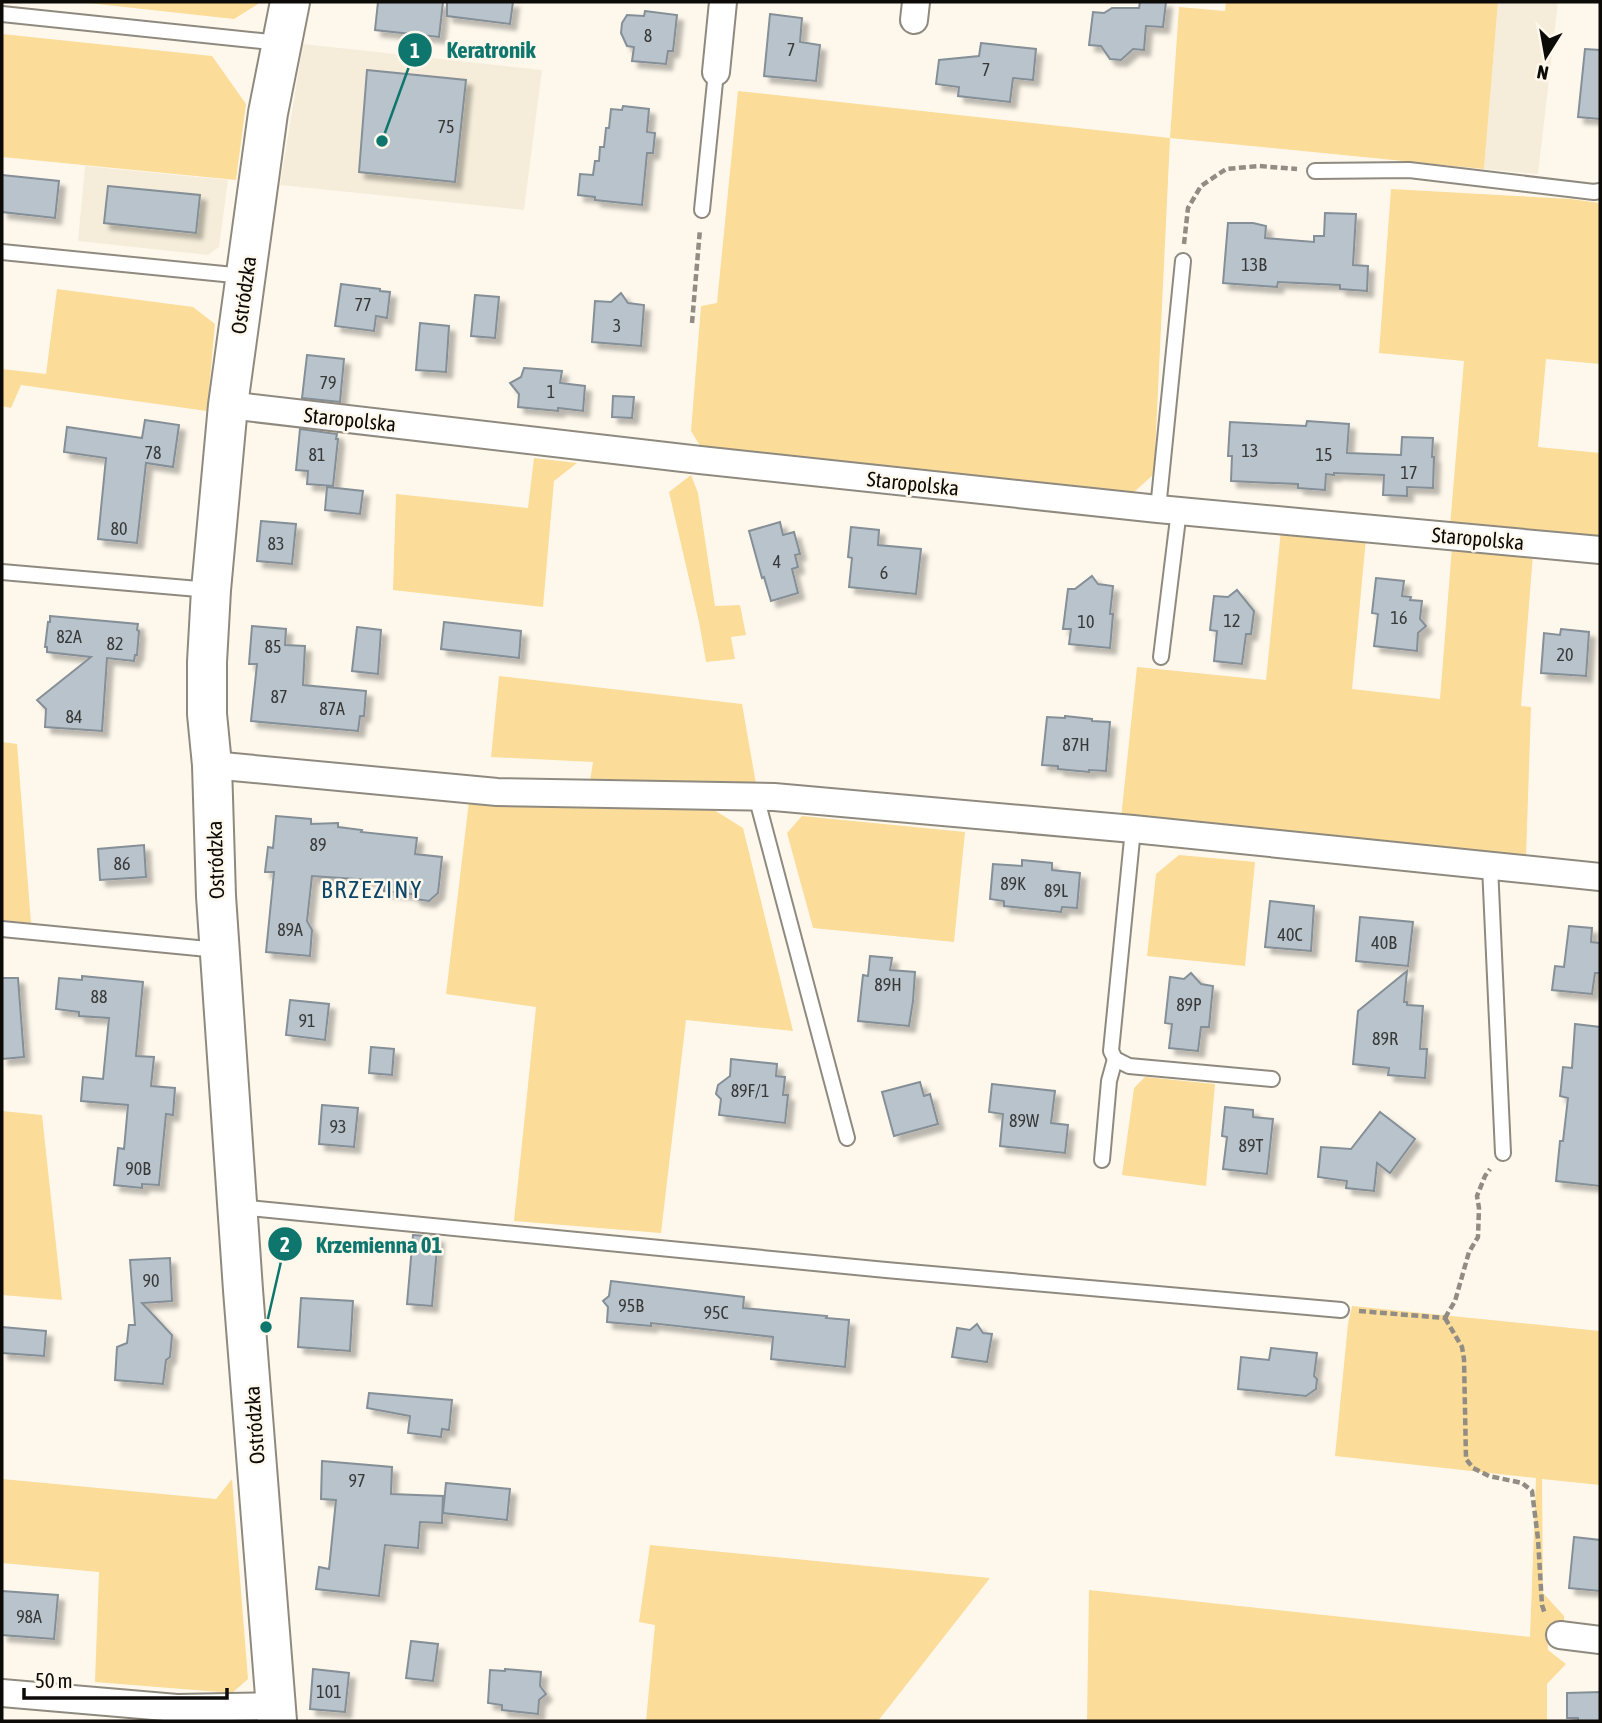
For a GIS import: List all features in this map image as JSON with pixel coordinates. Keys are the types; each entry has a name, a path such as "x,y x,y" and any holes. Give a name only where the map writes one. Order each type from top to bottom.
{"street":[{"name":"Ostródzka","path":"276,1714 219,950 212,765 207,714 207,662 228,405 268,113 290,2"},
{"path":"716,72 723,2"},
{"name":"Staropolska","path":"228,405 700,460 1168,510 1600,550"},
{"path":"212,765 496,792 756,796 1133,829 1600,877"},
{"path":"1560,1635 1600,1640"},
{"path":"2,1693 276,1714"}],"lane":[{"path":"2,14 282,43"},
{"path":"702,210 716,72"},
{"path":"1315,171 1409,170 1600,191"},
{"path":"2,252 245,276"},
{"path":"1161,657 1183,261"},
{"path":"2,572 211,590"},
{"path":"756,796 847,1138"},
{"path":"1133,829 1111,1051 1115,1059 1129,1066 1272,1079"},
{"path":"1490,866 1503,1153"},
{"path":"2,929 219,950"},
{"path":"1102,1160 1110,1081 1115,1059"},
{"path":"237,1207 873,1269 1341,1310"}],"path":[{"path":"1183,261 1188,208 1200,186 1226,169 1259,166 1315,171"},
{"path":"692,323 702,210"},
{"path":"1445,1318 1455,1301 1469,1252 1478,1237 1477,1196 1485,1175 1503,1153"},
{"path":"1341,1310 1445,1318"},
{"path":"1445,1318 1462,1347 1464,1359 1466,1459 1473,1468 1489,1476 1522,1483 1532,1491 1542,1605 1545,1615 1560,1635"}],"shaded area":[{"path":"79,2 261,2 234,19"},
{"path":"1226,2 1498,2 1484,169 1170,138 1179,7 1225,11"},
{"path":"1498,2 1558,2 1538,174 1484,169"},
{"path":"2,34 212,56 246,104 236,180 2,157"},
{"path":"303,44 542,70 524,210 280,185"},
{"path":"738,91 1170,138 1154,474 1133,493 701,447 691,431 701,306 717,303"},
{"path":"85,166 228,180 219,247 208,255 78,241"},
{"path":"1391,189 1600,203 1600,364 1546,359 1538,447 1600,453 1600,539 1450,526 1464,361 1379,353"},
{"path":"57,289 193,307 215,324 207,411 21,385 11,408 2,406 2,369 46,374"},
{"path":"534,458 577,463 554,481 543,607 393,590 396,494 528,508"},
{"path":"691,475 698,493 715,606 740,605 746,635 731,637 735,659 706,662 669,492"},
{"path":"1281,530 1366,538 1352,689 1440,699 1452,547 1533,554 1521,706 1531,707 1526,858 1121,818 1137,667 1266,680"},
{"path":"499,676 742,704 756,784 590,781 593,762 491,757"},
{"path":"2,742 17,744 31,923 2,920"},
{"path":"469,801 714,810 743,828 793,1031 686,1020 661,1233 514,1221 536,1007 446,994"},
{"path":"802,816 965,832 954,942 813,928 787,833"},
{"path":"1179,855 1255,862 1245,966 1147,956 1156,874"},
{"path":"1145,1077 1215,1084 1206,1186 1122,1175 1134,1088"},
{"path":"2,1111 42,1115 62,1300 2,1295"},
{"path":"1352,1306 1600,1331 1600,1485 1542,1479 1543,1593 1564,1616 1564,1630 1547,1627 1548,1650 1566,1664 1547,1684 1547,1721 1087,1721 1089,1590 1530,1637 1536,1478 1335,1456"},
{"path":"2,1479 216,1499 232,1479 248,1679 232,1693 95,1682 99,1572 2,1563"},
{"path":"650,1545 990,1578 878,1721 646,1721 655,1625 639,1622"}],"building":[{"path":"378,2 443,2 439,37 375,30"},
{"path":"447,2 513,2 510,24 447,16"},
{"path":"1140,2 1166,2 1163,27 1146,26 1144,50 1133,49 1121,60 1110,59 1101,46 1089,45 1093,12 1104,13 1112,8 1139,8"},
{"path":"645,11 677,15 673,51 668,51 666,64 632,61 634,47 627,46 621,33 622,23 627,15 644,16"},
{"path":"770,14 802,18 800,42 820,45 816,81 764,76"},
{"path":"981,43 1036,49 1033,80 1013,78 1010,102 958,96 959,87 936,84 939,60 979,56"},
{"path":"1585,49 1600,50 1600,119 1578,117"},
{"path":"367,70 466,80 455,182 359,172"},
{"path":"623,106 649,109 647,132 655,133 653,153 647,153 642,205 595,200 595,197 578,195 580,174 593,175 595,161 599,161 600,147 604,147 606,128 609,128 611,109 622,110"},
{"path":"2,175 59,181 55,218 2,212"},
{"path":"108,186 200,195 196,233 104,223"},
{"path":"1325,213 1356,214 1353,265 1368,266 1367,291 1340,289 1340,285 1278,282 1277,287 1223,283 1228,223 1266,226 1265,238 1314,242 1314,236 1324,236"},
{"path":"341,284 390,292 387,318 376,316 374,331 335,326"},
{"path":"621,293 628,303 644,305 641,346 592,342 595,301 611,302"},
{"path":"475,295 499,297 495,338 471,336"},
{"path":"420,323 449,326 446,372 416,370"},
{"path":"307,355 344,359 340,402 302,398"},
{"path":"524,368 562,371 560,383 585,386 583,411 518,407 519,394 510,383 521,377"},
{"path":"613,396 634,397 632,418 612,417"},
{"path":"145,420 179,425 173,467 146,463 137,543 98,539 106,458 64,452 67,427 142,438"},
{"path":"1307,421 1349,424 1347,453 1401,455 1402,437 1433,438 1433,488 1407,487 1407,496 1383,495 1384,475 1334,473 1326,474 1325,490 1298,488 1298,484 1231,481 1232,456 1228,456 1230,422 1306,426"},
{"path":"300,429 337,434 333,486 307,484 308,471 296,470"},
{"path":"327,487 363,491 360,514 325,510"},
{"path":"261,521 296,524 292,564 257,561"},
{"path":"780,522 783,535 794,532 800,554 795,555 798,567 792,569 798,593 771,601 749,531"},
{"path":"851,527 879,530 878,545 921,549 916,594 849,587"},
{"path":"1092,576 1098,584 1113,586 1110,648 1069,644 1071,629 1063,629 1068,589 1075,589"},
{"path":"1376,578 1404,581 1402,596 1422,601 1420,619 1426,626 1418,633 1417,651 1374,646 1378,614 1372,613"},
{"path":"1237,590 1254,611 1251,634 1246,634 1242,664 1214,661 1217,631 1210,630 1214,596 1228,597"},
{"path":"50,616 138,624 137,655 134,661 107,658 102,731 45,727 46,709 37,700 91,657 47,652 45,647"},
{"path":"444,622 521,631 519,658 441,649"},
{"path":"252,626 286,629 285,645 305,646 303,685 366,691 364,716 360,716 358,731 251,721 257,664 249,664"},
{"path":"357,627 381,630 378,674 352,671"},
{"path":"1561,629 1589,632 1586,676 1541,673 1544,633 1560,635"},
{"path":"1065,716 1110,722 1106,771 1089,772 1042,765 1047,717"},
{"path":"276,816 311,819 311,824 338,823 338,827 362,830 361,832 417,838 415,854 442,857 438,893 429,901 416,899 412,894 384,891 385,881 312,876 307,921 312,930 310,956 266,952 274,872 265,872 268,847 273,848"},
{"path":"144,845 146,877 100,880 98,849"},
{"path":"1022,860 1052,863 1052,870 1080,873 1077,908 1062,907 1061,912 1004,906 1004,901 990,899 993,864 1022,866"},
{"path":"1270,901 1314,906 1311,951 1265,947"},
{"path":"1360,917 1413,922 1408,966 1356,961"},
{"path":"1569,926 1592,928 1591,942 1600,943 1600,973 1595,973 1592,994 1552,990 1555,966 1564,967"},
{"path":"870,956 892,958 890,970 915,972 909,1026 858,1021 863,975 868,976"},
{"path":"1407,971 1404,1002 1407,1002 1407,1005 1423,1006 1420,1049 1427,1049 1425,1078 1388,1075 1389,1068 1353,1064 1358,1011"},
{"path":"1191,973 1201,984 1213,986 1209,1027 1201,1027 1198,1051 1169,1048 1172,1024 1165,1023 1170,977 1184,979"},
{"path":"82,976 143,982 136,1056 154,1057 151,1086 175,1088 173,1115 166,1114 159,1185 142,1184 142,1188 114,1185 118,1148 124,1149 128,1105 81,1101 83,1077 103,1079 109,1018 79,1016 79,1012 56,1009 59,978 82,980"},
{"path":"2,978 18,978 24,1057 2,1059"},
{"path":"290,1000 329,1004 325,1040 286,1035"},
{"path":"1575,1024 1600,1027 1600,1186 1556,1181 1568,1098 1560,1096 1563,1067 1572,1068"},
{"path":"371,1047 394,1049 392,1075 369,1073"},
{"path":"731,1059 777,1064 776,1076 785,1077 783,1095 788,1095 785,1123 719,1115 721,1099 716,1094 718,1085 730,1076"},
{"path":"920,1082 924,1096 930,1094 938,1124 894,1136 882,1092"},
{"path":"992,1084 1055,1091 1051,1123 1068,1125 1065,1153 1000,1146 1003,1114 989,1112"},
{"path":"322,1105 358,1108 354,1147 319,1144"},
{"path":"1225,1107 1253,1110 1253,1117 1273,1119 1267,1174 1223,1169 1227,1137 1222,1136"},
{"path":"1380,1112 1415,1139 1390,1173 1377,1163 1374,1191 1346,1188 1347,1181 1318,1177 1321,1147 1351,1149"},
{"path":"413,1235 438,1237 432,1306 407,1304"},
{"path":"170,1258 172,1301 142,1303 172,1335 163,1384 115,1380 117,1347 127,1343 129,1325 135,1325 130,1260"},
{"path":"611,1281 744,1297 743,1308 849,1320 845,1367 771,1359 773,1337 651,1323 651,1326 607,1322 608,1307 603,1301 609,1296"},
{"path":"301,1298 353,1301 350,1351 298,1347"},
{"path":"977,1324 983,1333 992,1334 987,1362 952,1357 957,1328 970,1330"},
{"path":"2,1327 46,1331 44,1356 2,1353"},
{"path":"1271,1348 1317,1353 1314,1376 1317,1379 1316,1389 1306,1396 1238,1389 1241,1357 1269,1360"},
{"path":"369,1393 452,1400 449,1430 442,1429 441,1437 408,1433 410,1416 367,1408"},
{"path":"322,1461 392,1467 391,1494 443,1496 442,1523 420,1522 418,1548 385,1545 379,1596 316,1589 319,1567 329,1569 336,1500 321,1499"},
{"path":"446,1483 510,1489 507,1520 443,1513"},
{"path":"1574,1537 1600,1540 1600,1591 1569,1588"},
{"path":"2,1591 58,1595 54,1639 2,1635"},
{"path":"411,1641 438,1644 433,1681 406,1678"},
{"path":"313,1669 349,1673 345,1712 310,1709"},
{"path":"490,1670 541,1672 540,1686 546,1694 539,1700 538,1714 502,1710 502,1705 488,1703"},
{"path":"1600,1692 1600,1721 1567,1718 1567,1693"}],"place":[{"name":"Keratronik","path":"382,141"},
{"name":"Krzemienna 01","path":"266,1327"}],"district":[{"name":"BRZEZINY","path":"372,889"}]}
